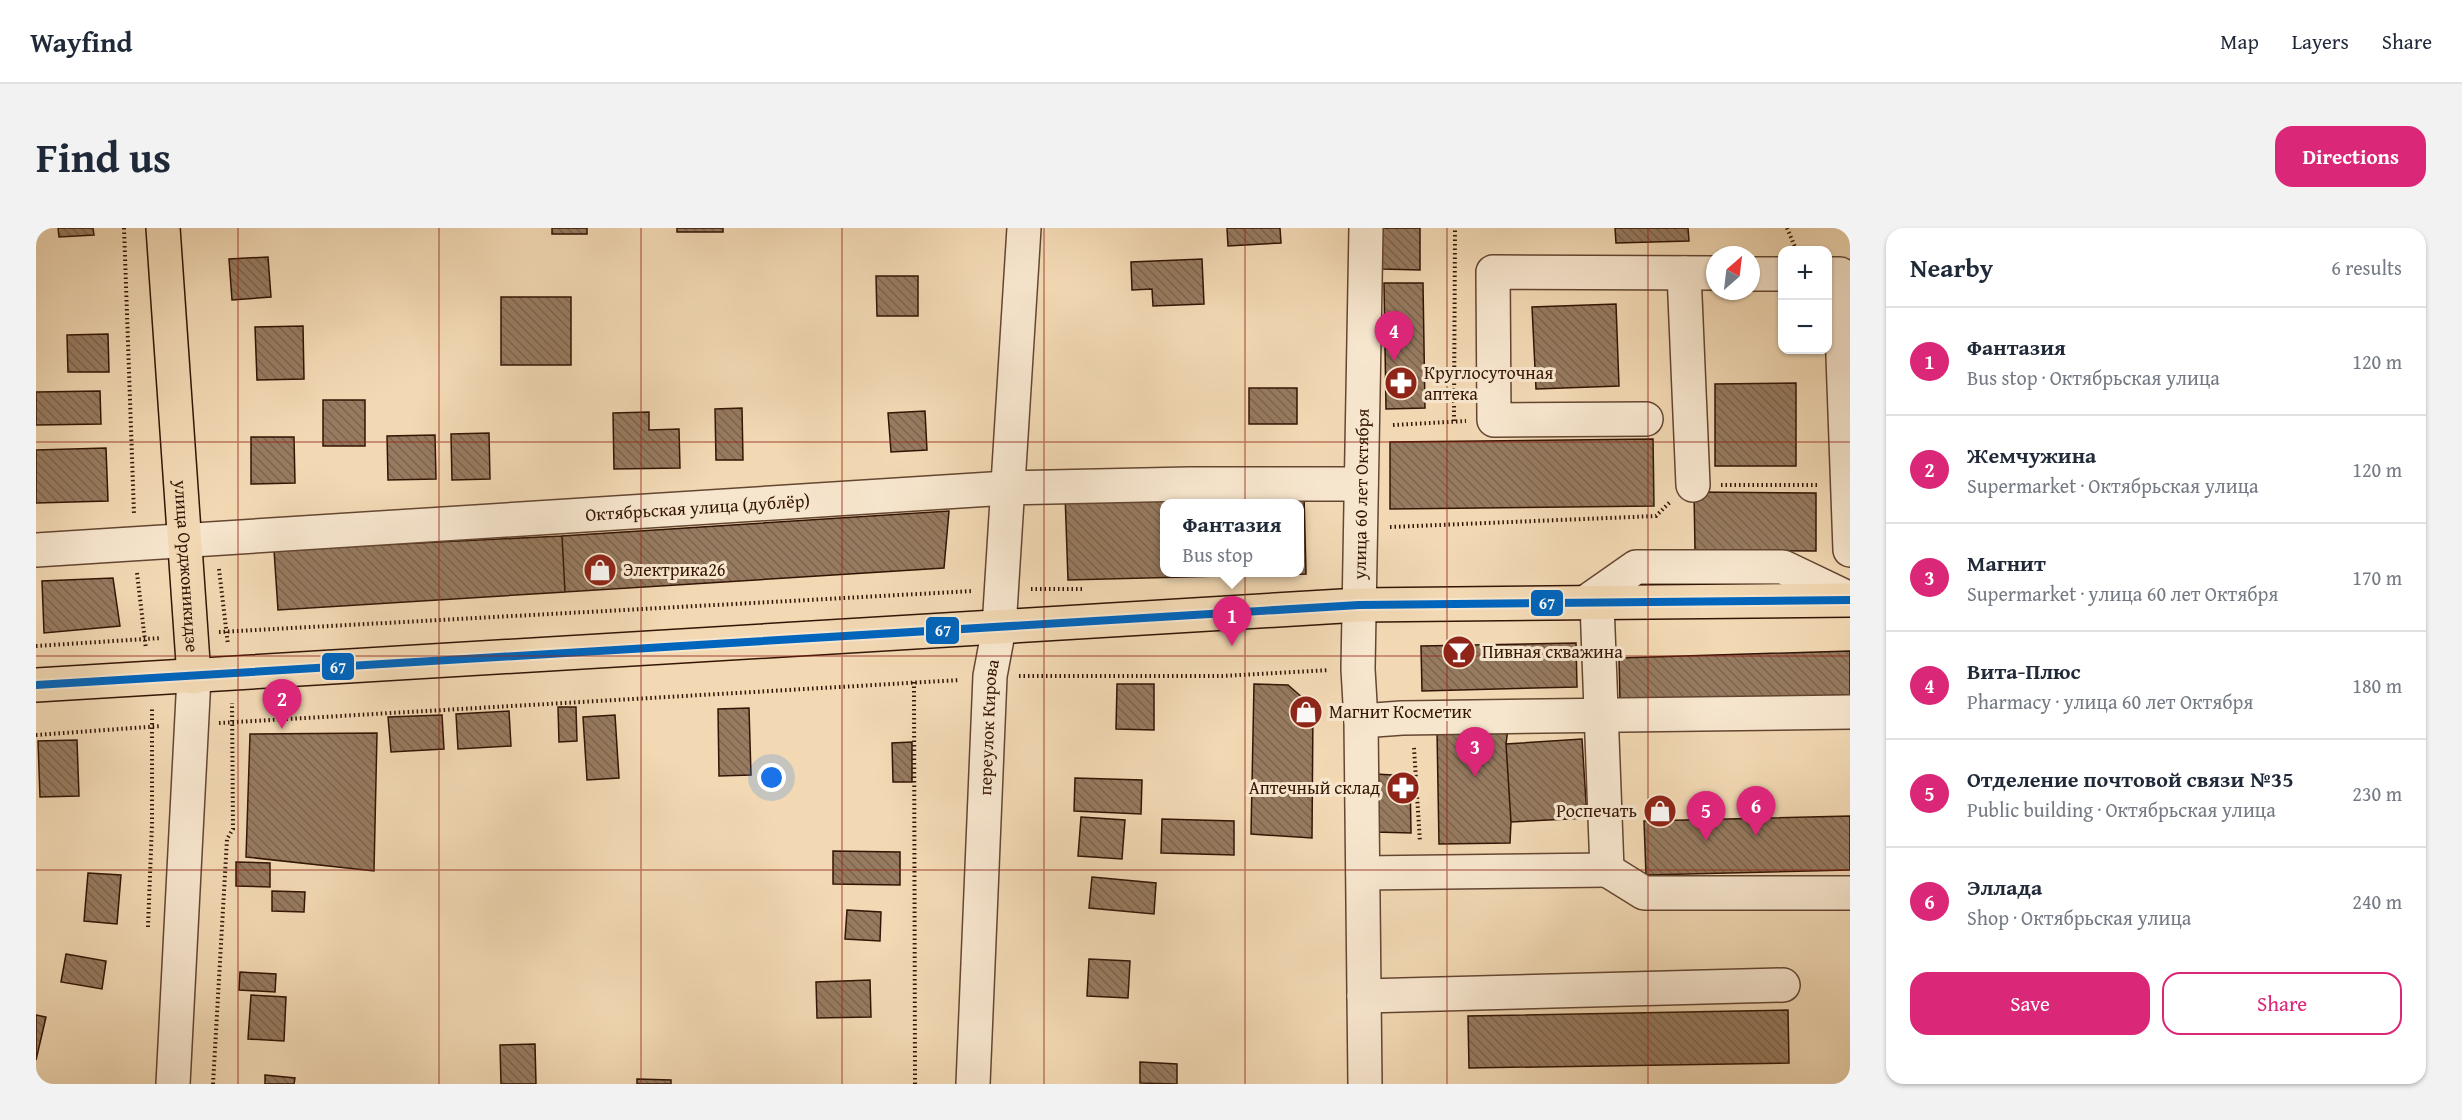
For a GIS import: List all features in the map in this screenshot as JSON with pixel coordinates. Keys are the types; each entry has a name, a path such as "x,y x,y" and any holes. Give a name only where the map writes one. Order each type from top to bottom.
{"main road":[{"name":"улица Орджоникидзе","path":"163,228 194,677"},
{"path":"36,685 999,628 1234,611 1359,605 1591,602"}],"street":[{"name":"переулок Кирова","path":"973,1084 990,676 999,628 1024,228"},
{"name":"улица 60 лет Октября","path":"1365,1084 1361,721 1358,669 1366,228"},
{"path":"1646,419 1494,420 1493,272 1699,273 1693,485"},
{"path":"1760,274 1778,274"},
{"path":"1832,274 1840,274 1847,376 1850,550"},
{"name":"Октябрьская улица (дублёр)","path":"36,549 1008,488 1200,484 1361,484"},
{"path":"1607,870 1601,717 1591,602 1636,567 1783,567 1850,600"},
{"name":"улица Орджоникидзе","path":"173,1084 194,677"},
{"path":"1361,721 1402,718 1850,712"},
{"path":"1363,873 1607,870 1644,893 1850,893"},
{"path":"1364,996 1783,985"}],"path":[{"path":"1362,428 1454,421 1455,228"},
{"path":"1787,228 1794,246"},
{"path":"1360,528 1656,516 1686,484 1848,485"},
{"path":"36,646 227,632 1001,590 1094,589"},
{"path":"36,735 914,682 945,682 990,676 1222,676 1358,669"},
{"path":"914,682 915,1084"},
{"path":"1402,718 1412,725 1422,873"}],"building":[{"path":"58,228 93,228 94,235 59,237"},
{"path":"552,228 587,228 587,234 552,234"},
{"path":"677,228 723,228 723,232 677,232"},
{"path":"1227,228 1280,228 1281,243 1228,246"},
{"path":"1382,228 1420,228 1420,270 1382,269"},
{"path":"1615,228 1688,228 1689,241 1616,243"},
{"path":"268,257 271,297 232,300 229,259"},
{"path":"1202,259 1204,304 1153,306 1152,289 1132,290 1131,262"},
{"path":"876,276 918,276 918,316 877,316"},
{"path":"1384,283 1423,283 1425,408 1386,409"},
{"path":"501,297 571,297 571,365 501,365"},
{"path":"1616,304 1619,386 1536,389 1532,307"},
{"path":"303,326 304,379 257,380 255,327"},
{"path":"108,334 109,372 68,372 67,335"},
{"path":"1796,383 1796,466 1715,466 1715,384"},
{"path":"1249,388 1297,388 1297,424 1249,424"},
{"path":"100,391 101,424 36,425 36,392"},
{"path":"323,400 365,400 365,446 323,446"},
{"path":"742,408 743,460 716,460 715,409"},
{"path":"925,411 927,450 891,452 888,413"},
{"path":"649,412 649,430 679,429 680,468 614,469 613,413"},
{"path":"489,433 490,479 452,480 451,434"},
{"path":"435,435 436,479 388,480 387,436"},
{"path":"251,437 294,437 295,483 251,484"},
{"path":"1653,439 1654,506 1390,509 1390,442"},
{"path":"106,448 108,501 36,503 36,450"},
{"path":"1694,492 1816,493 1816,551 1695,550"},
{"path":"1065,494 1304,495 1306,574 1304,574 1304,499 1160,499 1160,577 1187,577 1068,580"},
{"path":"949,511 944,568 565,592 562,536"},
{"path":"562,536 565,592 278,610 274,550"},
{"path":"113,578 120,626 44,633 42,581"},
{"path":"1576,643 1577,687 1422,691 1421,646"},
{"path":"1850,651 1850,695 1620,701 1619,658"},
{"path":"1117,684 1154,684 1154,730 1116,729"},
{"path":"1254,684 1288,685 1313,707 1312,838 1251,834"},
{"path":"558,707 576,707 577,741 559,742"},
{"path":"749,708 751,775 719,776 718,709"},
{"path":"509,711 511,746 458,749 456,714"},
{"path":"442,715 444,749 391,752 388,717"},
{"path":"615,715 619,778 587,780 583,717"},
{"path":"1508,729 1506,744 1511,822 1510,843 1439,844 1437,731"},
{"path":"377,733 374,871 246,857 250,734"},
{"path":"1582,739 1587,818 1511,822 1506,744"},
{"path":"77,740 79,796 40,797 38,741"},
{"path":"912,742 912,782 893,782 892,743"},
{"path":"1375,774 1410,776 1411,833 1375,832"},
{"path":"1075,778 1142,780 1141,814 1074,811"},
{"name":"Роспечать","path":"1673,805 1674,816 1647,817 1646,806"},
{"path":"1850,816 1850,870 1646,875 1644,821"},
{"path":"1081,817 1125,820 1122,859 1078,856"},
{"path":"1162,819 1234,821 1234,855 1161,853"},
{"path":"833,851 900,852 900,885 833,884"},
{"path":"236,862 270,863 270,887 236,886"},
{"path":"88,873 121,875 117,924 84,921"},
{"path":"1092,877 1156,883 1154,914 1089,908"},
{"path":"272,891 305,892 304,912 272,911"},
{"path":"847,910 881,912 880,941 845,939"},
{"path":"66,954 106,961 102,989 61,982"},
{"path":"1089,959 1130,961 1128,998 1087,996"},
{"path":"240,972 276,974 275,992 239,990"},
{"path":"870,980 871,1017 817,1018 816,982"},
{"path":"251,995 286,997 284,1041 248,1039"},
{"path":"1788,1010 1789,1063 1469,1068 1468,1016"},
{"path":"36,1015 46,1017 36,1060"},
{"path":"535,1044 536,1084 501,1084 500,1045"},
{"path":"1140,1062 1177,1064 1177,1084 1140,1083"},
{"path":"265,1075 295,1078 294,1084 265,1084"},
{"path":"637,1079 671,1080 671,1084 637,1084"}],"transit line":[{"name":"67","path":"36,685 1359,605 1850,600"}],"place":[{"name":"Вита-Плюс","path":"1394,361"},
{"name":"Круглосуточная аптека","path":"1401,383"},
{"name":"Электрика26","path":"600,570"},
{"name":"Фантазия","path":"1232,646"},
{"name":"Пивная скважина","path":"1459,652"},
{"name":"Магнит Косметик","path":"1306,712"},
{"name":"Жемчужина","path":"282,729"},
{"name":"Магнит","path":"1475,777"},
{"name":"Аптечный склад","path":"1403,788"},
{"name":"Роспечать","path":"1660,811"},
{"name":"Эллада","path":"1756,836"},
{"name":"Отделение почтовой связи №35","path":"1706,841"}]}
